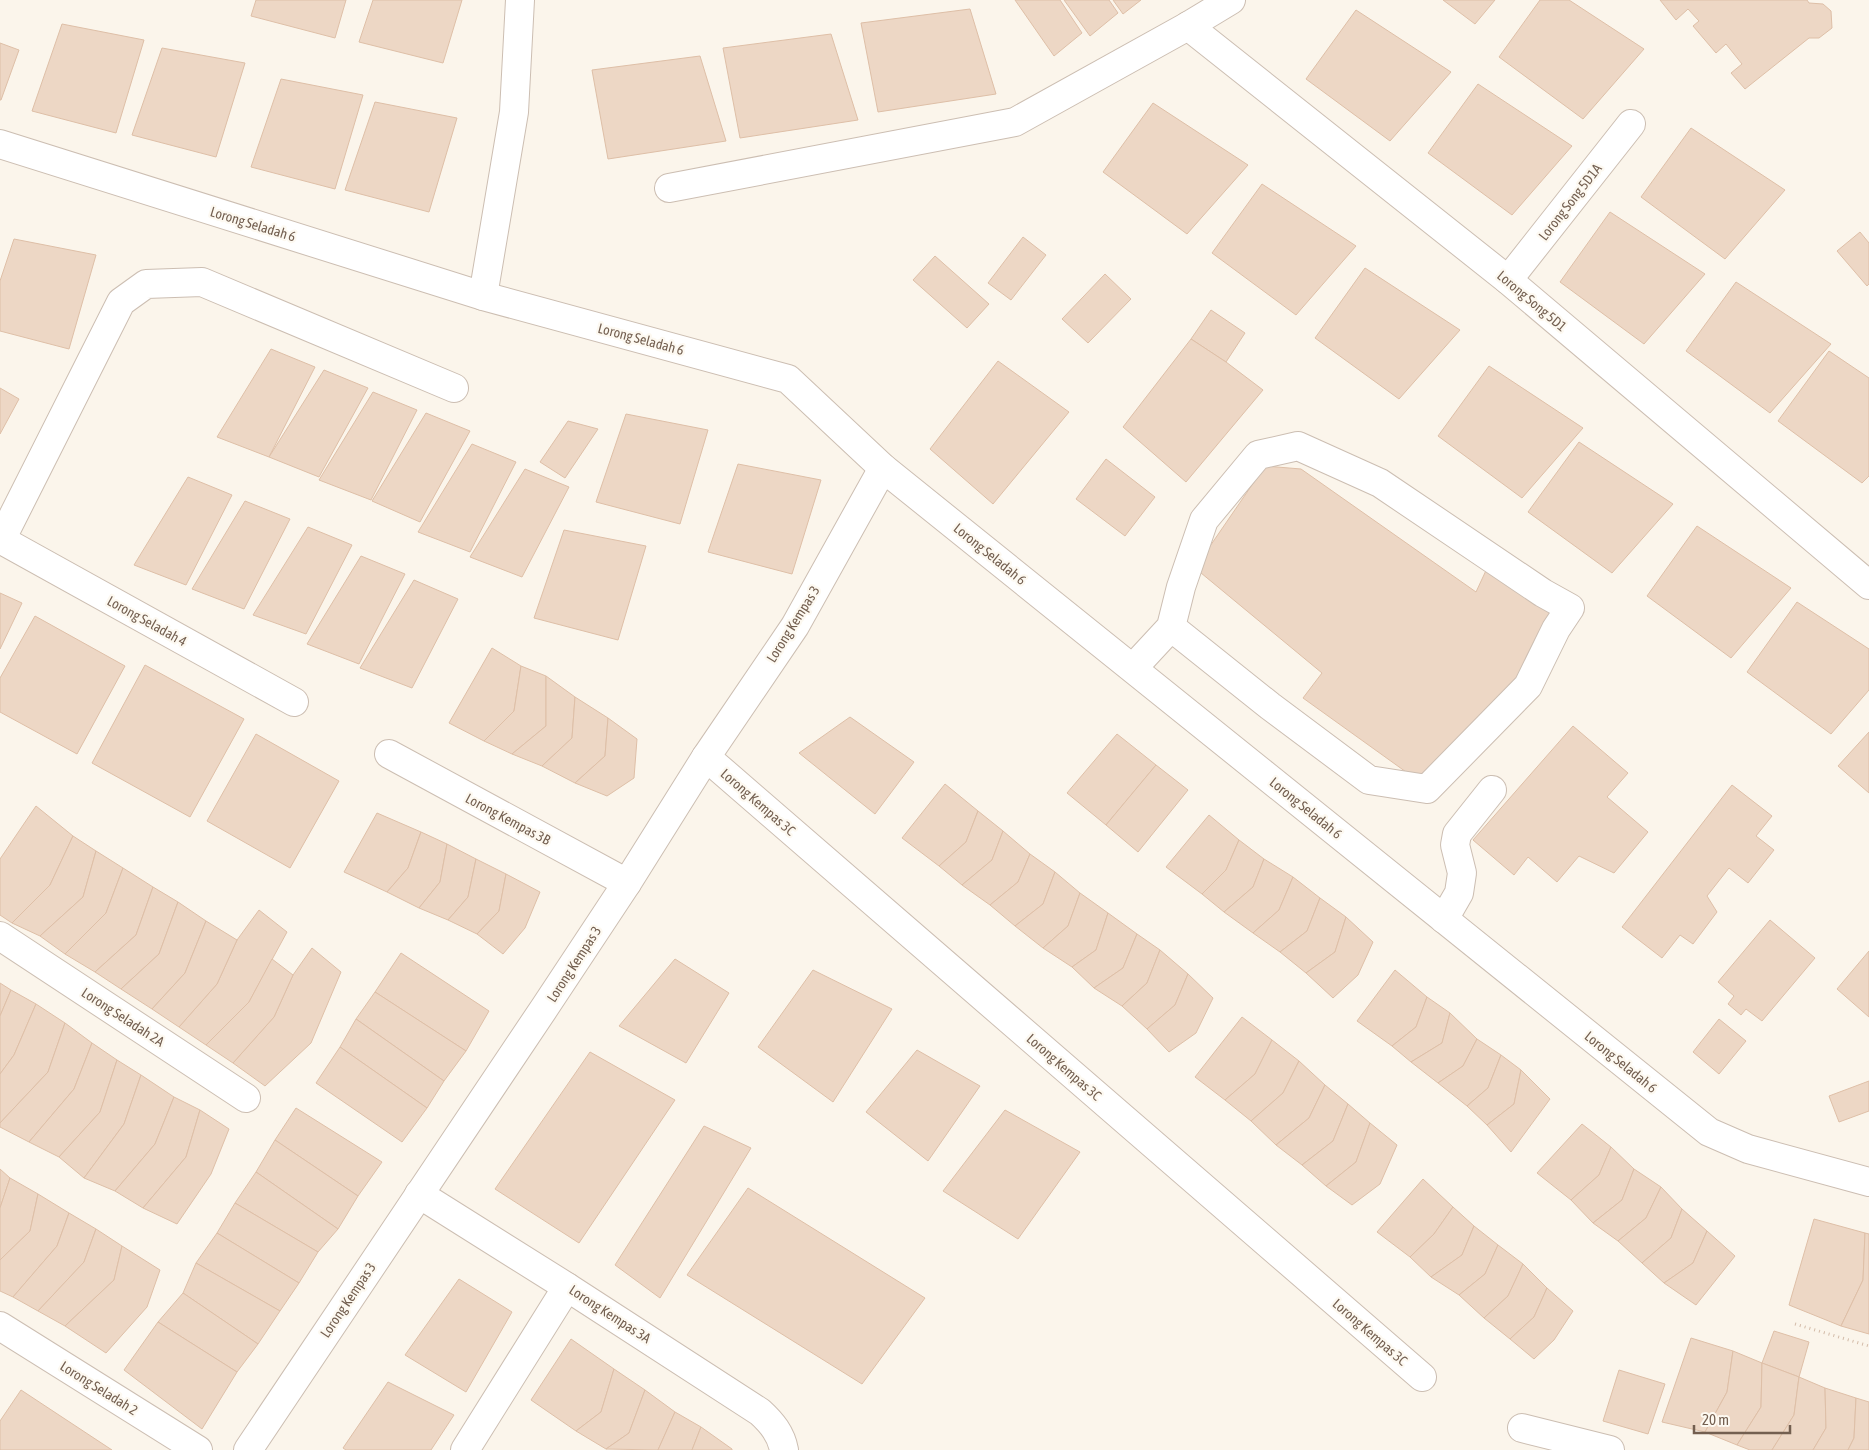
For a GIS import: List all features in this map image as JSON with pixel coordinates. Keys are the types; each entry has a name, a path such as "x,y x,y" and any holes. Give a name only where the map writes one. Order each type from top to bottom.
{"street":[{"path":"483,296 514,112 520,0"},
{"path":"669,188 1015,122 1231,0"},
{"name":"Lorong Song 5D1","path":"1188,26 1508,280 1869,585"},
{"name":"Lorong Song 5D1A","path":"1508,280 1631,124"},
{"name":"Lorong Seladah 6","path":"0,144 483,296 788,379 883,468 1709,1132 1748,1149 1869,1182"},
{"path":"1,540 121,302 146,284 202,282 454,388"},
{"path":"1133,668 1171,627 1181,587 1204,520 1258,455 1298,446 1380,483 1535,587 1570,608 1556,629 1528,686 1427,789 1369,780 1270,706 1171,627"},
{"name":"Lorong Kempas 3","path":"248,1450 627,883 706,756 795,626 883,468"},
{"name":"Lorong Seladah 4","path":"1,540 294,702"},
{"name":"Lorong Kempas 3B","path":"389,754 627,883"},
{"name":"Lorong Kempas 3C","path":"706,756 1422,1377"},
{"path":"1444,919 1459,893 1462,873 1454,845 1457,834 1492,790"},
{"name":"Lorong Seladah 2A","path":"0,936 246,1098"},
{"name":"Lorong Kempas 3A","path":"419,1194 760,1412 774,1425 784,1450"},
{"path":"465,1450 567,1287"},
{"name":"Lorong Seladah 2","path":"0,1326 198,1450"},
{"path":"1522,1428 1610,1450"}],"path":[{"path":"1795,1324 1869,1346"}],"building":[{"path":"256,0 346,0 335,38 251,16"},
{"path":"373,0 462,0 443,63 359,42"},
{"path":"1015,0 1060,0 1082,33 1054,56"},
{"path":"1064,0 1109,0 1118,13 1090,36"},
{"path":"1113,0 1141,0 1123,14"},
{"path":"1443,0 1495,0 1475,24"},
{"path":"1540,0 1569,0 1644,49 1583,119 1499,57"},
{"path":"1660,0 1807,0 1809,3 1823,4 1831,11 1832,28 1819,38 1809,38 1745,89 1731,73 1742,64 1726,44 1716,53 1693,26 1699,21 1688,9 1676,20"},
{"path":"970,9 996,94 878,112 861,23"},
{"path":"1356,10 1451,72 1390,141 1306,79"},
{"path":"62,24 144,40 116,133 32,111"},
{"path":"831,34 858,120 740,138 723,48"},
{"path":"0,43 19,50 1,100 0,100"},
{"path":"162,48 245,63 216,157 132,135"},
{"path":"700,56 726,141 608,159 592,70"},
{"path":"281,79 363,95 335,189 251,167"},
{"path":"1478,84 1572,146 1512,215 1428,153"},
{"path":"375,102 457,118 429,212 345,190"},
{"path":"1153,103 1248,165 1187,234 1103,172"},
{"path":"1691,128 1785,190 1725,259 1641,197"},
{"path":"1262,184 1356,246 1296,315 1212,253"},
{"path":"1610,212 1705,274 1644,344 1560,282"},
{"path":"1860,232 1869,243 1869,284 1867,286 1837,251"},
{"path":"1023,237 1046,255 1011,300 988,283"},
{"path":"14,239 96,255 69,349 0,331 0,281"},
{"path":"935,256 989,304 967,328 913,280"},
{"path":"1365,268 1460,330 1399,399 1315,338"},
{"path":"1105,274 1131,299 1088,343 1062,319"},
{"path":"1736,282 1831,344 1770,413 1686,351"},
{"path":"1211,310 1245,333 1226,362 1191,339"},
{"path":"1191,339 1263,390 1186,482 1123,427"},
{"path":"271,349 315,367 269,457 217,437"},
{"path":"1829,351 1869,378 1869,476 1862,483 1778,421"},
{"path":"998,361 1069,412 993,504 930,449"},
{"path":"1489,366 1583,428 1522,498 1438,436"},
{"path":"324,370 368,388 319,477 269,457"},
{"path":"0,388 19,399 0,434"},
{"path":"373,392 417,410 371,500 319,480"},
{"path":"426,413 470,431 420,522 372,501"},
{"path":"626,414 708,430 680,524 596,502"},
{"path":"568,421 598,429 565,478 540,462"},
{"path":"1579,442 1673,504 1612,573 1528,512"},
{"path":"472,444 516,462 470,552 418,532"},
{"path":"1106,459 1155,497 1125,536 1076,499"},
{"path":"738,464 821,480 792,574 708,552"},
{"path":"1265,466 1301,469 1476,592 1489,564 1570,608 1502,706 1420,782 1303,698 1322,673 1195,568"},
{"path":"525,469 569,487 522,577 470,557"},
{"path":"188,477 232,495 186,585 134,565"},
{"path":"245,501 290,519 244,609 192,589"},
{"path":"1697,526 1791,588 1731,658 1647,596"},
{"path":"308,527 352,545 306,634 253,615"},
{"path":"564,530 646,546 618,640 534,618"},
{"path":"361,556 405,574 359,664 307,644"},
{"path":"414,580 458,599 412,688 360,668"},
{"path":"0,593 22,603 0,649"},
{"path":"1797,602 1869,649 1869,690 1831,734 1747,672"},
{"path":"35,616 125,666 77,754 0,712 0,678"},
{"path":"492,648 521,666 514,711 484,741 449,723"},
{"path":"145,665 244,719 190,817 92,763"},
{"path":"521,666 546,676 546,726 512,754 484,741 514,711"},
{"path":"546,676 575,697 572,738 542,766 512,754 546,726"},
{"path":"575,697 608,718 605,756 575,783 542,766 572,738"},
{"path":"850,717 914,762 875,814 799,753"},
{"path":"608,718 637,739 634,778 607,796 575,783 605,756"},
{"path":"1573,726 1628,773 1607,797 1648,832 1614,873 1579,856 1557,882 1528,857 1514,875 1473,840"},
{"path":"1869,732 1869,793 1838,766"},
{"path":"256,734 339,781 290,868 207,821"},
{"path":"1117,734 1156,765 1106,825 1067,793"},
{"path":"1156,765 1188,790 1138,852 1106,825"},
{"path":"945,784 978,811 966,842 939,866 902,838"},
{"path":"1732,785 1772,816 1756,836 1774,850 1748,883 1729,868 1707,896 1717,912 1693,944 1680,935 1662,958 1622,927"},
{"path":"36,806 73,836 50,885 12,923 0,915 0,859"},
{"path":"978,811 1003,831 992,860 962,885 939,866 966,842"},
{"path":"377,813 421,832 408,868 387,892 344,872"},
{"path":"1209,815 1239,840 1226,870 1202,894 1166,867"},
{"path":"1003,831 1030,854 1018,882 990,905 962,885 992,860"},
{"path":"421,832 447,844 440,882 419,908 387,892 408,868"},
{"path":"73,836 96,851 83,897 40,936 12,923 50,885"},
{"path":"1239,840 1264,859 1253,887 1224,912 1202,894 1226,870"},
{"path":"447,844 476,859 468,897 448,920 419,908 440,882"},
{"path":"96,851 123,868 106,913 65,954 40,936 83,897"},
{"path":"1030,854 1055,872 1043,904 1015,926 990,905 1018,882"},
{"path":"476,859 506,874 499,911 477,934 448,920 468,897"},
{"path":"1264,859 1293,877 1279,910 1253,933 1224,912 1253,887"},
{"path":"123,868 153,887 136,935 95,972 65,954 106,913"},
{"path":"1055,872 1080,893 1068,926 1043,948 1015,926 1043,904"},
{"path":"506,874 540,892 525,928 503,954 477,934 499,911"},
{"path":"1293,877 1320,898 1307,931 1280,952 1253,933 1279,910"},
{"path":"153,887 178,902 159,954 121,989 95,972 136,935"},
{"path":"1080,893 1108,913 1096,950 1072,967 1043,948 1068,926"},
{"path":"1320,898 1346,917 1335,952 1306,973 1280,952 1307,931"},
{"path":"178,902 206,921 185,973 152,1009 121,989 159,954"},
{"path":"259,910 287,932 249,1002 206,1045 179,1027 217,984 237,940"},
{"path":"1108,913 1137,934 1123,968 1094,988 1072,967 1096,950"},
{"path":"1346,917 1373,942 1358,975 1333,998 1306,973 1335,952"},
{"path":"1770,920 1815,958 1762,1021 1746,1009 1741,1015 1728,1004 1734,996 1718,982"},
{"path":"206,921 237,940 217,984 179,1027 152,1009 185,973"},
{"path":"1137,934 1160,950 1147,983 1122,1006 1094,988 1123,968"},
{"path":"312,948 341,972 311,1043 265,1086 233,1063 274,1017 293,975"},
{"path":"1160,950 1188,974 1175,1005 1147,1029 1122,1006 1147,983"},
{"path":"1869,951 1869,1017 1837,989"},
{"path":"401,953 489,1011 466,1051 375,992"},
{"path":"272,959 293,975 274,1017 233,1063 206,1045 249,1002"},
{"path":"675,959 729,993 686,1063 619,1026"},
{"path":"813,970 892,1009 833,1102 758,1047"},
{"path":"1395,970 1427,997 1416,1027 1392,1046 1357,1021"},
{"path":"1188,974 1213,998 1196,1033 1169,1052 1147,1029 1175,1005"},
{"path":"0,983 11,990 0,1016"},
{"path":"11,990 36,1004 14,1055 0,1074 0,1016"},
{"path":"375,992 466,1051 444,1081 356,1019"},
{"path":"1427,997 1450,1013 1442,1043 1411,1062 1392,1046 1416,1027"},
{"path":"36,1004 65,1023 48,1072 0,1123 0,1074 14,1055"},
{"path":"1450,1013 1477,1039 1463,1066 1438,1083 1411,1062 1442,1043"},
{"path":"1242,1017 1272,1040 1255,1074 1225,1100 1195,1077"},
{"path":"356,1019 444,1081 427,1108 340,1047"},
{"path":"1719,1019 1746,1041 1719,1074 1693,1052"},
{"path":"65,1023 92,1043 74,1089 29,1142 0,1127 0,1123 48,1072"},
{"path":"1477,1039 1501,1055 1488,1088 1467,1106 1438,1083 1463,1066"},
{"path":"1272,1040 1299,1061 1283,1093 1251,1121 1225,1100 1255,1074"},
{"path":"92,1043 117,1060 100,1112 59,1157 29,1142 74,1089"},
{"path":"340,1047 427,1108 402,1142 316,1083"},
{"path":"917,1050 980,1086 928,1161 866,1112"},
{"path":"590,1052 675,1100 579,1243 495,1189"},
{"path":"1501,1055 1521,1070 1514,1104 1487,1125 1467,1106 1488,1088"},
{"path":"117,1060 141,1075 124,1124 84,1178 59,1157 100,1112"},
{"path":"1299,1061 1325,1085 1309,1118 1276,1145 1251,1121 1283,1093"},
{"path":"1521,1070 1550,1099 1511,1152 1487,1125 1514,1104"},
{"path":"141,1075 174,1097 155,1144 115,1191 84,1178 124,1124"},
{"path":"1869,1081 1869,1111 1839,1122 1829,1096"},
{"path":"1325,1085 1348,1104 1333,1141 1302,1165 1276,1145 1309,1118"},
{"path":"174,1097 200,1110 186,1157 143,1208 115,1191 155,1144"},
{"path":"1348,1104 1370,1123 1356,1162 1326,1186 1302,1165 1333,1141"},
{"path":"296,1108 382,1162 358,1196 275,1140"},
{"path":"200,1110 229,1129 211,1174 177,1224 143,1208 186,1157"},
{"path":"1005,1110 1080,1152 1018,1239 943,1191"},
{"path":"1370,1123 1397,1145 1380,1184 1352,1205 1326,1186 1356,1162"},
{"path":"1582,1124 1611,1147 1599,1175 1571,1200 1537,1173"},
{"path":"704,1126 751,1148 660,1298 615,1265"},
{"path":"275,1140 358,1196 338,1229 256,1172"},
{"path":"1611,1147 1634,1169 1622,1200 1593,1223 1571,1200 1599,1175"},
{"path":"0,1169 10,1178 0,1208"},
{"path":"1634,1169 1661,1187 1646,1218 1618,1241 1593,1223 1622,1200"},
{"path":"256,1172 338,1229 318,1252 235,1203"},
{"path":"10,1178 38,1194 30,1231 0,1260 0,1208"},
{"path":"1423,1179 1453,1207 1434,1234 1410,1257 1377,1232"},
{"path":"1661,1187 1682,1209 1671,1238 1642,1263 1618,1241 1646,1218"},
{"path":"748,1188 925,1298 862,1384 687,1275"},
{"path":"38,1194 69,1213 57,1246 13,1297 0,1291 0,1260 30,1231"},
{"path":"235,1203 318,1252 299,1283 217,1233"},
{"path":"1453,1207 1474,1226 1462,1255 1431,1277 1410,1257 1434,1234"},
{"path":"1682,1209 1707,1231 1693,1263 1664,1283 1642,1263 1671,1238"},
{"path":"69,1213 96,1229 84,1262 38,1311 13,1297 57,1246"},
{"path":"1814,1219 1865,1233 1863,1280 1841,1326 1789,1305"},
{"path":"1474,1226 1498,1245 1485,1274 1459,1295 1431,1277 1462,1255"},
{"path":"96,1229 122,1246 114,1280 65,1326 38,1311 84,1262"},
{"path":"1707,1231 1735,1256 1696,1305 1664,1283 1693,1263"},
{"path":"217,1233 299,1283 280,1311 196,1263"},
{"path":"1865,1233 1869,1234 1869,1334 1841,1326 1863,1280"},
{"path":"1498,1245 1523,1264 1508,1296 1484,1318 1459,1295 1485,1274"},
{"path":"122,1246 160,1270 147,1307 106,1353 65,1326 114,1280"},
{"path":"196,1263 280,1311 258,1344 183,1293"},
{"path":"1523,1264 1547,1288 1534,1317 1510,1339 1484,1318 1508,1296"},
{"path":"459,1279 512,1312 466,1392 405,1355"},
{"path":"1547,1288 1573,1311 1554,1340 1534,1359 1510,1339 1534,1317"},
{"path":"183,1293 258,1344 237,1372 158,1322"},
{"path":"158,1322 237,1372 202,1429 124,1370"},
{"path":"1774,1331 1809,1342 1799,1377 1762,1363"},
{"path":"1691,1338 1733,1351 1727,1392 1705,1432 1662,1422"},
{"path":"571,1339 614,1369 601,1412 576,1431 531,1400"},
{"path":"1733,1351 1762,1363 1761,1407 1737,1445 1705,1432 1727,1392"},
{"path":"1762,1363 1799,1377 1794,1415 1772,1450 1750,1450 1737,1445 1761,1407"},
{"path":"614,1369 645,1390 629,1433 606,1449 576,1431 601,1412"},
{"path":"1619,1370 1665,1384 1648,1434 1603,1421"},
{"path":"1799,1377 1825,1388 1826,1428 1813,1450 1772,1450 1794,1415"},
{"path":"388,1382 454,1415 431,1450 346,1450 343,1448"},
{"path":"1825,1388 1856,1398 1854,1438 1848,1450 1813,1450 1826,1428"},
{"path":"21,1390 112,1450 0,1450 0,1421"},
{"path":"645,1390 675,1412 658,1450 606,1449 629,1433"},
{"path":"1856,1398 1869,1402 1869,1450 1848,1450 1854,1438"},
{"path":"675,1412 701,1427 692,1450 658,1450"},
{"path":"701,1427 732,1449 732,1450 692,1450"}]}
